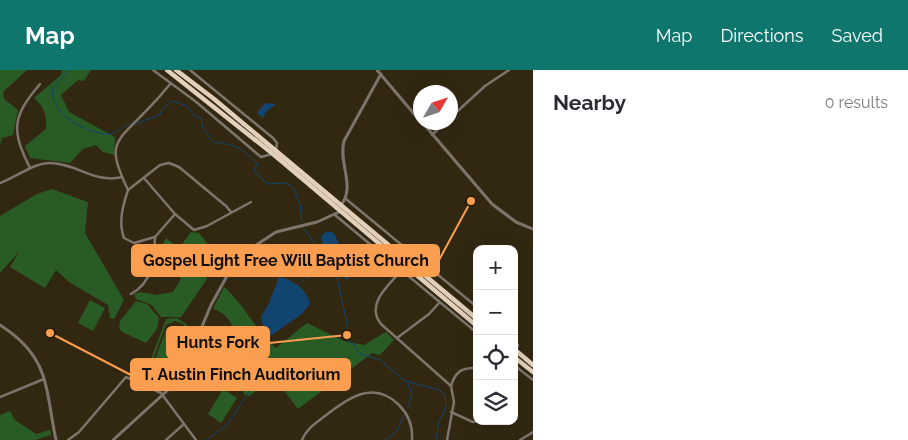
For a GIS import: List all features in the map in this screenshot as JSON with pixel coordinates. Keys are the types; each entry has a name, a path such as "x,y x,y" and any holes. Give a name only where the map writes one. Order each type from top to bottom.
{"highway":[{"path":"167,70 341,205 473,316"},
{"path":"176,70 274,152 337,213 473,323"},
{"path":"319,194 341,205"},
{"path":"337,213 342,211 356,219"},
{"path":"518,352 533,365"},
{"path":"518,360 533,372"}],"street":[{"path":"153,70 262,156 274,152 277,143 273,138 190,70"},
{"path":"377,70 413,112"},
{"path":"458,111 485,86 509,70"},
{"path":"341,205 346,200 348,186 343,146 348,133 381,74"},
{"path":"128,190 122,178 116,152 118,139 171,83"},
{"path":"30,168 20,147 16,131 20,110 40,84"},
{"path":"428,130 492,204 516,222 533,229"},
{"path":"432,135 437,130"},
{"path":"0,183 30,168 47,163 58,163 101,179 122,178"},
{"path":"175,214 155,237 134,243 124,238 121,230 122,212 128,190 164,163 173,164 215,197 230,212"},
{"path":"144,178 175,214 190,228 198,230 252,202"},
{"path":"346,200 473,305"},
{"path":"116,439 180,380 211,305 236,259 276,232 317,222 337,213 401,271 473,330"},
{"path":"130,294 145,284 150,274 155,237"},
{"path":"401,271 380,296 376,307 378,320 451,386"},
{"path":"396,338 428,314 439,303"},
{"path":"0,325 20,338 32,351 44,379 56,440"},
{"path":"447,440 454,402 451,386 454,376 460,370 473,368"},
{"path":"518,368 533,380"},
{"path":"68,440 79,432 126,377 163,396 196,440"},
{"path":"0,398 44,379"},
{"path":"302,440 310,428 345,400 359,394 376,392 394,401 405,412 412,426 412,440"},
{"path":"451,412 473,422"},
{"path":"166,440 184,424"},
{"path":"520,440 533,432"}],"green space":[{"path":"0,70 27,70 3,92 4,99 18,110 13,135 2,138 0,145"},
{"path":"62,70 91,70 84,81 78,80 61,95 69,112 115,137 114,155 103,152 96,145 83,149 70,163 30,158 25,146 46,129 44,112 41,105 34,98 61,75"},
{"path":"52,189 88,202 85,233 124,300 114,319 110,318 108,305 69,282 56,270 45,288 10,267 19,252 0,273 0,216 37,194"},
{"path":"191,232 199,233 211,248 196,267 207,279 181,317 161,317 152,305 136,299 134,294 140,292 156,295 173,292 181,279 159,252 166,238 179,248"},
{"path":"224,287 276,348 307,323 344,341 364,345 386,332 394,340 380,355 372,353 298,409 283,389 261,385 250,396 243,394 254,377 236,355 237,341 230,321 220,312 213,309"},
{"path":"90,300 105,308 93,331 78,323"},
{"path":"136,301 147,304 159,318 157,329 146,343 122,332 119,328 120,321"},
{"path":"177,318 187,325 188,332 179,363 166,378 159,379 151,373 149,364 166,319","holes":["175,321 183,324 185,329 184,338 178,359 167,374 160,375 153,371 152,362 166,325"]},
{"path":"167,328 184,335 170,371 153,364"},
{"path":"223,389 237,398 221,423 208,414"},
{"path":"10,411 15,420 36,434 50,430 51,435 35,440 0,440 0,415"}],"water":[{"path":"265,103 276,104 266,112 263,118 257,113"},
{"path":"327,231 334,233 339,244 339,261 336,261 323,246 321,236"},
{"path":"309,262 321,262 322,268 308,279 304,271"},
{"path":"342,262 355,264 359,270 346,280 341,268"},
{"path":"279,277 290,280 299,286 306,293 310,304 302,314 266,339 261,317 269,303"}],"waterway":[{"path":"69,70 53,88 56,106 62,114 80,126 100,133 111,134 129,124"},
{"path":"134,124 160,115 162,109 172,101 187,106 193,115 201,119 203,128 213,142 238,148 247,154 257,164 254,171 267,184 286,183 293,187 300,204 302,222"},
{"path":"303,228 335,269 346,318 349,342 355,345 358,353 380,360 405,381 440,390 445,395 446,407 439,422 436,440"},
{"path":"206,440 227,425 261,373 268,356 266,338"},
{"path":"408,383 412,394 408,407"},
{"path":"385,440 397,431 404,415"}],"place":[{"name":"Gospel Light Free Will Baptist Church","path":"471,201"},
{"name":"T. Austin Finch Auditorium","path":"50,333"},
{"name":"Hunts Fork","path":"347,335"}]}
